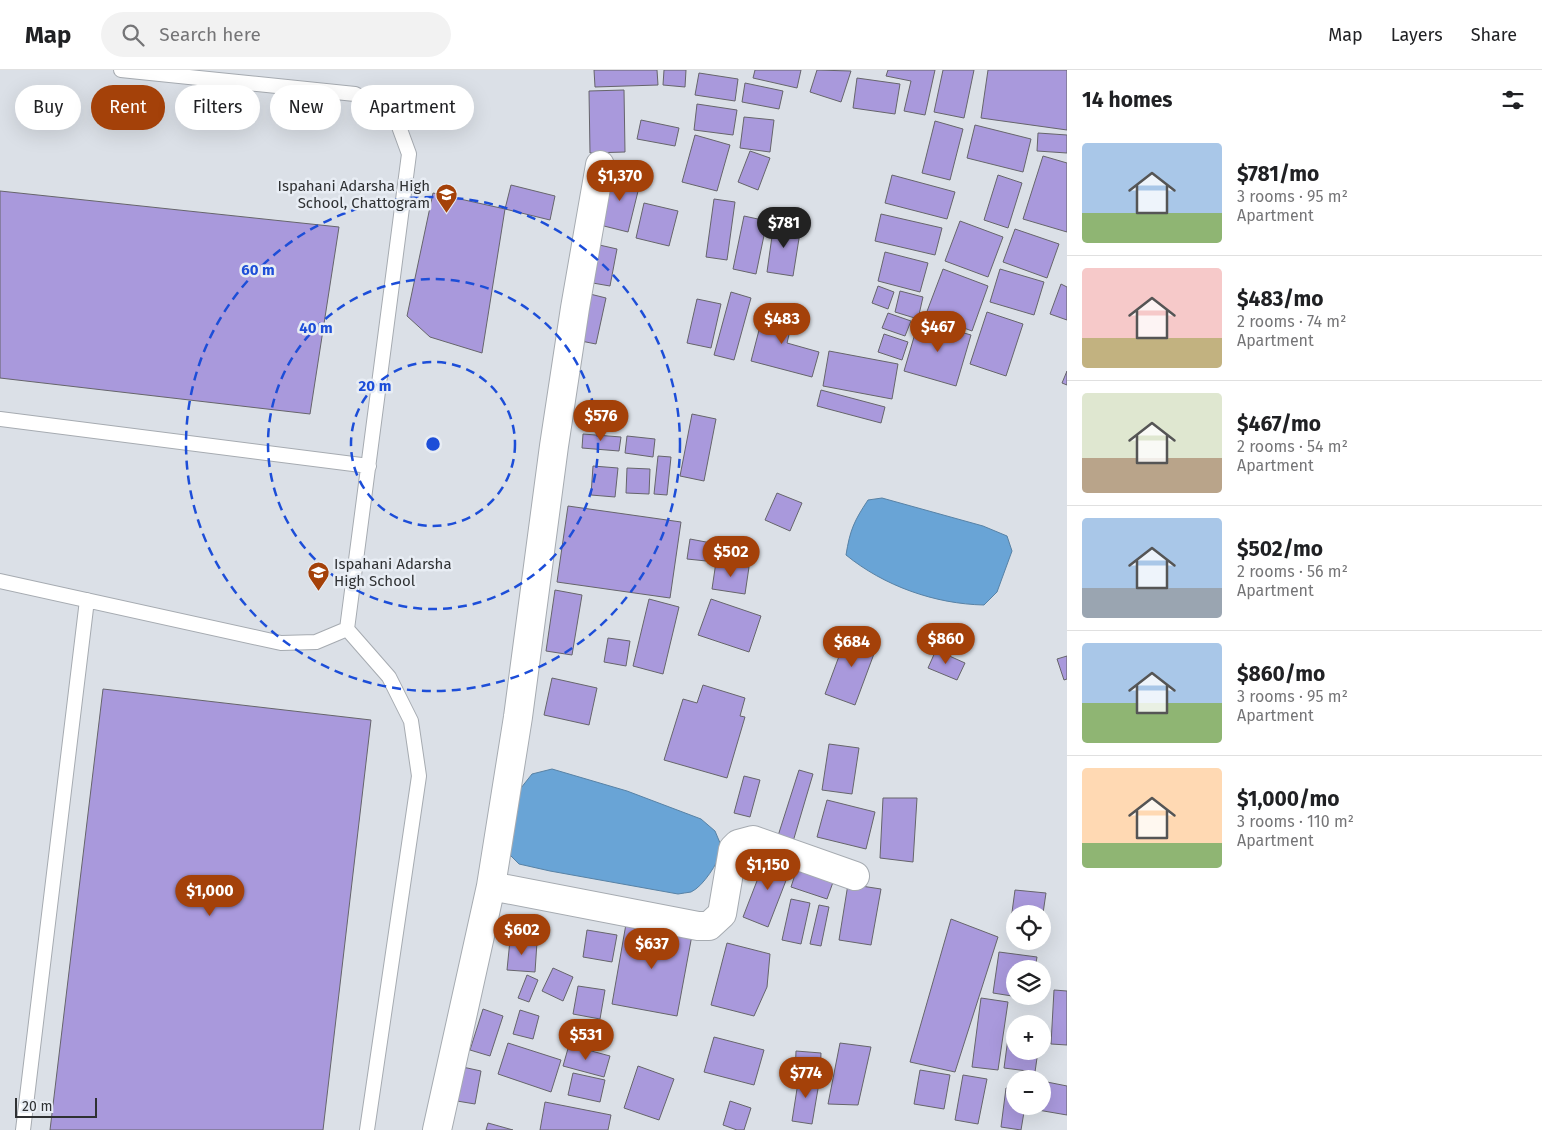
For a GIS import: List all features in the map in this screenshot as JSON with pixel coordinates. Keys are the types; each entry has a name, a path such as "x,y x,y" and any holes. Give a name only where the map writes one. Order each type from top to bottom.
{"street":[{"path":"438,1130 491,886 518,717 575,308 600,165"},
{"path":"491,886 698,926 709,926 722,914 733,849 738,844 753,840 855,876"}],"lane":[{"path":"121,70 355,94 394,113 409,154 347,628 389,677 411,720 419,776 367,1130"},
{"path":"0,419 369,466"},
{"path":"0,581 281,643 316,642 347,628"},
{"path":"23,1130 87,600"}],"water":[{"path":"882,498 983,526 1007,536 1012,551 997,592 984,605 966,604 929,597 877,576 846,555 851,532 863,507 868,500"},
{"path":"552,769 627,791 701,819 715,831 723,850 710,874 696,889 691,892 678,894 519,864 507,852 517,793 532,774"}],"building":[{"path":"594,70 657,70 658,85 595,87"},
{"path":"664,70 686,70 685,87 663,85"},
{"path":"755,70 801,70 797,88 753,78"},
{"path":"817,70 851,71 841,102 810,92"},
{"path":"888,70 935,70 925,115 904,111 911,81 886,76"},
{"path":"943,70 974,70 964,118 934,112"},
{"path":"988,70 1067,70 1067,130 981,118"},
{"path":"699,73 738,79 735,101 695,95"},
{"path":"857,78 900,84 895,114 853,108"},
{"path":"745,83 783,91 779,109 742,102"},
{"path":"624,90 625,152 590,153 589,91"},
{"path":"697,104 737,110 733,135 694,130"},
{"path":"744,117 774,120 770,152 740,148"},
{"path":"641,120 679,128 675,146 637,139"},
{"path":"935,121 963,129 950,180 922,173"},
{"path":"975,125 1031,139 1023,172 967,158"},
{"path":"1038,133 1067,135 1067,153 1037,151"},
{"path":"695,135 730,145 717,191 682,182"},
{"path":"750,151 770,158 758,190 738,182"},
{"path":"1043,156 1067,163 1067,232 1023,219"},
{"path":"613,172 641,179 628,232 600,225"},
{"path":"892,175 955,192 947,219 885,203"},
{"path":"998,175 1022,183 1008,228 984,220"},
{"path":"511,185 555,196 550,220 505,209"},
{"path":"0,191 339,227 310,414 0,378"},
{"name":"Ispahani Adarsha High School, Chattogram","path":"433,193 505,209 482,353 430,337 407,316"},
{"path":"714,199 735,202 727,260 706,257"},
{"path":"644,203 678,211 669,246 636,238"},
{"path":"881,214 942,228 935,255 875,241"},
{"path":"744,216 767,221 756,274 733,269"},
{"path":"960,221 1003,237 988,277 945,261"},
{"path":"774,222 801,226 793,276 767,272"},
{"path":"1015,229 1059,244 1047,278 1003,262"},
{"path":"595,244 617,249 610,286 587,282"},
{"path":"885,252 928,263 920,292 878,281"},
{"path":"943,269 988,286 972,331 926,314"},
{"path":"1000,269 1044,282 1034,315 990,302"},
{"path":"1061,284 1067,287 1067,320 1050,314"},
{"path":"878,286 894,292 888,309 872,303"},
{"path":"900,291 923,297 918,319 895,312"},
{"path":"731,292 751,298 734,360 714,355"},
{"path":"586,293 606,298 596,344 576,340"},
{"path":"697,299 721,304 711,348 687,343"},
{"path":"765,307 794,314 787,343 819,352 812,377 751,361"},
{"path":"987,312 1023,324 1006,376 970,364"},
{"path":"888,313 911,321 905,336 882,328"},
{"path":"919,320 971,335 956,386 904,371"},
{"path":"884,334 908,342 902,360 878,352"},
{"path":"829,351 898,364 892,399 823,386"},
{"path":"1067,371 1067,385 1062,383"},
{"path":"821,390 885,407 881,423 817,406"},
{"path":"692,414 716,419 704,481 680,476"},
{"path":"583,434 621,437 619,451 582,448"},
{"path":"627,436 655,439 653,457 625,453"},
{"path":"658,456 671,457 667,495 654,494"},
{"path":"593,466 618,468 615,497 591,495"},
{"path":"627,468 650,469 649,494 626,493"},
{"path":"777,493 802,503 790,531 765,520"},
{"path":"568,506 681,522 670,598 557,582"},
{"path":"690,539 722,545 716,562 687,559"},
{"path":"716,562 749,567 745,594 712,589"},
{"path":"555,590 582,595 572,655 546,651"},
{"path":"649,599 679,607 663,674 633,666"},
{"path":"711,599 761,616 749,652 698,635"},
{"path":"848,632 878,643 855,705 825,694"},
{"path":"608,638 630,641 626,666 604,662"},
{"path":"936,650 965,663 957,680 928,668"},
{"path":"1067,656 1067,679 1064,680 1057,659"},
{"path":"552,678 597,688 589,725 544,715"},
{"path":"703,685 745,698 740,716 745,717 727,778 664,760 683,699 697,703"},
{"path":"103,689 371,720 323,1130 50,1130"},
{"path":"829,744 859,748 852,794 822,790"},
{"path":"799,770 813,774 792,845 777,839"},
{"path":"744,776 760,780 750,817 734,813"},
{"path":"883,798 917,798 913,862 880,858"},
{"path":"827,800 875,812 866,849 817,837"},
{"path":"767,855 792,865 768,927 743,917"},
{"path":"800,859 837,871 827,899 791,887"},
{"path":"848,884 881,889 871,945 839,940"},
{"path":"1015,890 1046,893 1044,905 1013,905"},
{"path":"791,899 810,903 801,944 782,940"},
{"path":"819,905 829,907 821,946 810,944"},
{"path":"951,919 998,937 955,1072 910,1062"},
{"path":"626,924 692,935 677,1016 612,1004"},
{"path":"587,930 617,935 612,962 583,957"},
{"path":"510,940 537,942 535,972 507,970"},
{"path":"727,943 770,954 767,987 754,1016 711,1005"},
{"path":"999,952 1037,957 1036,960 1006,960 1006,995 993,993"},
{"path":"553,968 573,977 563,1001 542,991"},
{"path":"527,975 538,980 529,1002 518,998"},
{"path":"578,986 605,990 600,1019 573,1014"},
{"path":"1054,990 1067,991 1067,1045 1051,1044"},
{"path":"981,998 1006,1002 1008,1005 998,1070 972,1067"},
{"path":"483,1009 503,1016 490,1056 470,1050"},
{"path":"520,1010 539,1016 533,1039 513,1034"},
{"path":"714,1037 764,1050 754,1085 704,1072"},
{"path":"508,1043 561,1060 551,1092 498,1074"},
{"path":"840,1043 871,1047 858,1105 828,1104"},
{"path":"569,1045 610,1056 604,1077 563,1066"},
{"path":"796,1051 821,1053 820,1077 795,1075"},
{"path":"1006,1053 1006,1060 1037,1060 1035,1070 1004,1068"},
{"path":"458,1066 481,1071 475,1104 451,1100"},
{"path":"638,1066 674,1079 659,1120 624,1108"},
{"path":"920,1070 950,1075 944,1109 914,1104"},
{"path":"573,1073 605,1080 600,1102 568,1095"},
{"path":"963,1075 987,1079 978,1124 955,1120"},
{"path":"799,1076 820,1077 812,1124 792,1121"},
{"path":"1051,1083 1067,1086 1067,1115 1051,1112"},
{"path":"1006,1088 1006,1115 1024,1115 1021,1130 1001,1127"},
{"path":"730,1101 751,1108 744,1130 737,1130 723,1125"},
{"path":"545,1102 611,1115 608,1130 540,1130"},
{"path":"488,1123 513,1130 486,1130"}],"place":[{"name":"Ispahani Adarsha High School, Chattogram","path":"446,214"},
{"name":"Ispahani Adarsha High School","path":"318,592"}]}
